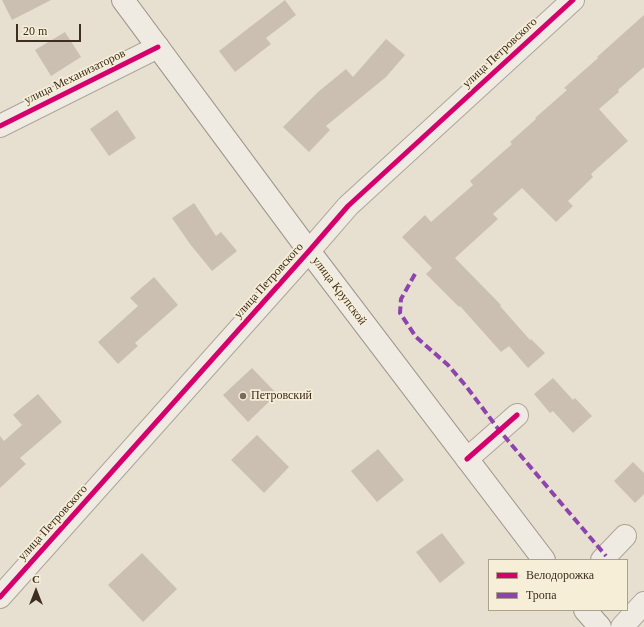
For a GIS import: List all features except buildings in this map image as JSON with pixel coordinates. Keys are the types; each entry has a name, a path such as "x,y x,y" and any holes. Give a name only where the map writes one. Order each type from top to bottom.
{"street":[{"name":"улица Крупской","path":"124,0 309,251 543,559"},
{"name":"улица Петровского","path":"0,596 348,206 573,0"},
{"name":"улица Механизаторов","path":"0,126 158,47"},
{"path":"467,459 517,415"},
{"path":"603,559 625,536"},
{"path":"622,627 644,603"},
{"path":"586,611 600,627"}],"marked path":[{"path":"415,274 401,299 400,313 416,337 448,365 499,430 606,556"}],"cycle path":[{"path":"0,597 348,206 573,0"},
{"path":"0,126 158,47"},
{"path":"467,459 517,415"}],"place":[{"name":"Петровский","path":"243,396"}]}
